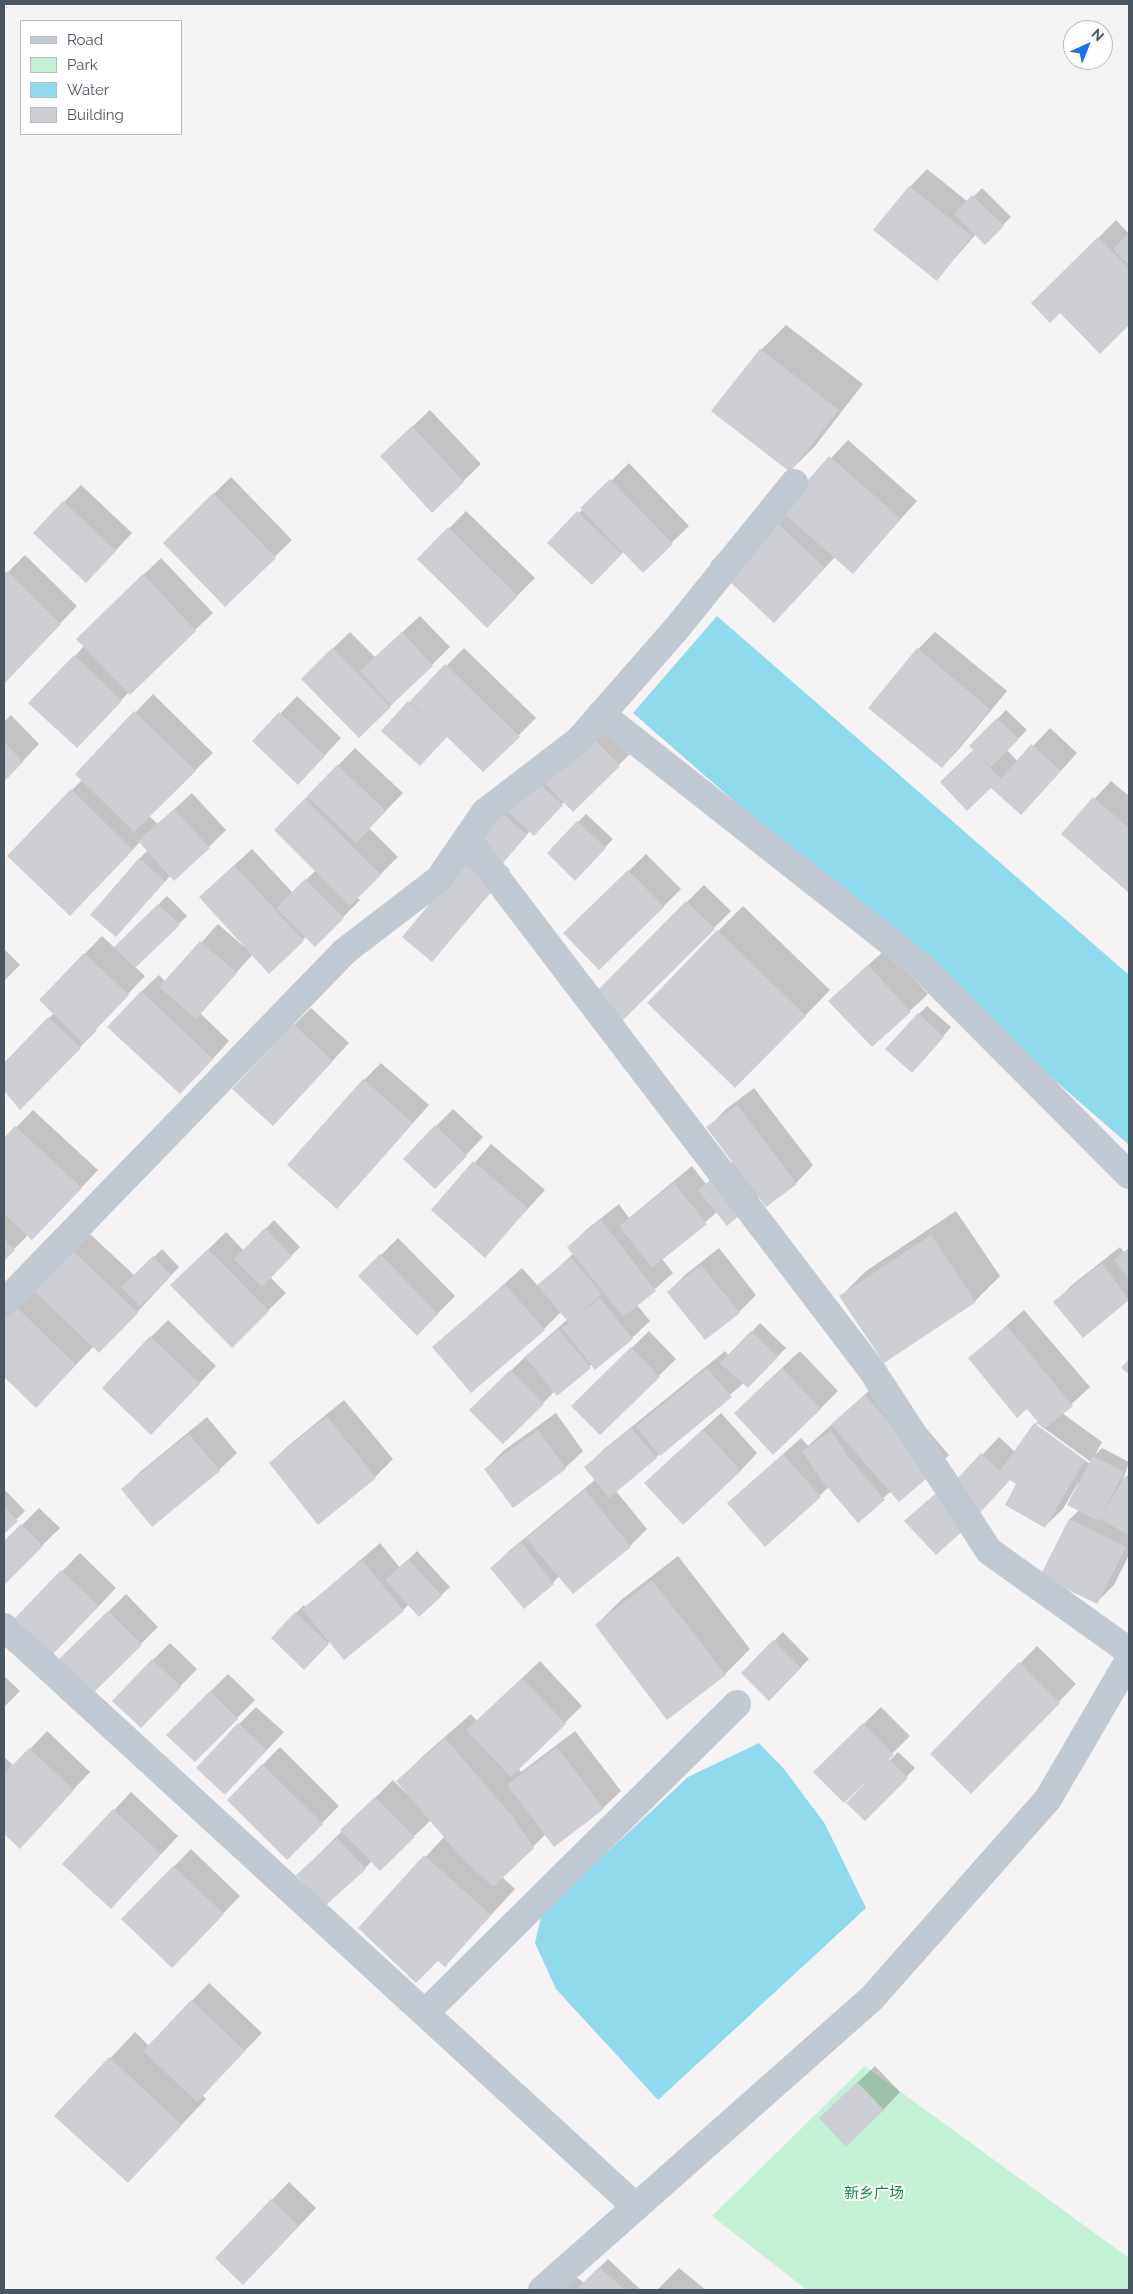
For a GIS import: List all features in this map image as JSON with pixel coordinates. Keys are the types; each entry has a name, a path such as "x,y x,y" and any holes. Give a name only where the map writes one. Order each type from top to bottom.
{"street":[{"path":"4,1303 345,951 439,879 485,812 579,740 677,628 794,483"},
{"path":"601,714 922,967 1129,1175"},
{"path":"467,839 870,1369 989,1551 1129,1651"},
{"path":"4,1627 636,2207"},
{"path":"542,2290 872,1998 1048,1800 1129,1660"},
{"path":"425,2013 737,1704"}],"green space":[{"name":"新乡广场","path":"865,2066 1129,2258 1129,2290 807,2290 712,2216"}],"water":[{"path":"717,616 1129,975 1129,1145 633,713"},
{"path":"759,1743 784,1769 825,1824 866,1908 658,2100 556,1989 535,1943 542,1913 688,1777"}],"building":[{"path":"909,186 972,236 937,281 873,230"},
{"path":"972,195 1004,226 985,245 954,214"},
{"path":"1129,233 1129,265 1113,249"},
{"path":"1098,237 1129,268 1129,325 1100,354 1060,313 1050,323 1031,303"},
{"path":"760,349 839,410 790,472 711,411"},
{"path":"412,426 464,482 432,513 380,456"},
{"path":"829,456 901,519 853,574 781,511"},
{"path":"610,479 673,544 643,573 580,508"},
{"path":"213,493 276,558 225,607 163,543"},
{"path":"63,501 116,551 86,583 33,533"},
{"path":"761,508 825,568 774,623 710,563"},
{"path":"577,511 622,554 592,585 547,543"},
{"path":"448,527 518,596 487,628 417,559"},
{"path":"7,571 61,624 4,684 4,574"},
{"path":"143,574 196,631 130,695 76,639"},
{"path":"402,632 433,666 391,705 360,671"},
{"path":"332,648 391,707 359,738 301,679"},
{"path":"917,648 990,709 942,768 868,708"},
{"path":"74,655 122,701 77,748 28,703"},
{"path":"445,664 520,737 483,772 447,737 420,766 381,731 408,701 436,727 410,701"},
{"path":"134,711 196,771 134,832 75,774"},
{"path":"279,712 325,756 298,785 252,741"},
{"path":"997,718 1019,739 991,767 969,746"},
{"path":"584,728 620,766 573,812 536,774"},
{"path":"4,742 23,762 4,782"},
{"path":"1031,744 1061,771 1021,815 991,788 967,811 940,782 973,750 1001,779"},
{"path":"337,765 386,811 356,843 307,796"},
{"path":"530,775 563,805 534,836 502,806"},
{"path":"71,789 133,850 70,916 7,856"},
{"path":"1093,797 1129,828 1129,893 1061,834"},
{"path":"305,798 381,875 350,906 274,830"},
{"path":"174,809 210,848 174,881 138,841"},
{"path":"501,812 527,835 503,863 476,840"},
{"path":"577,821 606,848 575,881 547,853"},
{"path":"139,858 165,881 116,937 90,915"},
{"path":"464,862 494,888 432,962 402,937"},
{"path":"234,865 304,941 269,974 199,897"},
{"path":"628,870 664,907 599,970 563,933"},
{"path":"305,879 344,918 315,947 276,908"},
{"path":"686,901 715,929 622,1021 595,993"},
{"path":"158,904 180,925 135,968 114,947"},
{"path":"717,930 806,1016 735,1088 647,1003"},
{"path":"200,941 237,973 196,1019 159,987"},
{"path":"84,953 129,995 83,1043 39,1000"},
{"path":"868,965 911,1012 872,1047 828,1001"},
{"path":"141,991 213,1059 180,1094 107,1027"},
{"path":"918,1013 944,1037 912,1073 885,1049"},
{"path":"48,1017 81,1048 20,1110 4,1091 4,1063"},
{"path":"293,1024 333,1061 273,1126 232,1089"},
{"path":"363,1079 413,1123 337,1209 287,1165"},
{"path":"737,1105 797,1184 766,1207 706,1127"},
{"path":"435,1125 467,1156 435,1189 403,1159"},
{"path":"15,1126 82,1188 32,1240 4,1214 4,1138"},
{"path":"473,1161 528,1208 485,1258 431,1210"},
{"path":"728,1166 757,1201 727,1226 698,1190"},
{"path":"674,1183 707,1224 652,1268 619,1226"},
{"path":"601,1220 656,1291 623,1317 567,1247"},
{"path":"265,1228 292,1256 262,1287 234,1259"},
{"path":"931,1235 976,1302 884,1363 839,1296"},
{"path":"4,1238 15,1250 4,1261"},
{"path":"1129,1248 1129,1279 1114,1260"},
{"path":"71,1249 138,1313 99,1353 32,1289"},
{"path":"208,1249 269,1311 232,1348 170,1285"},
{"path":"380,1254 438,1314 417,1336 358,1276"},
{"path":"153,1256 171,1276 140,1306 121,1287"},
{"path":"571,1257 602,1294 570,1321 600,1298 633,1339 595,1370 562,1328 569,1323 537,1285"},
{"path":"1102,1263 1129,1300 1083,1338 1053,1302"},
{"path":"701,1265 740,1313 705,1340 667,1292"},
{"path":"505,1284 545,1330 471,1393 432,1347"},
{"path":"6,1297 76,1365 36,1408 4,1377 4,1299"},
{"path":"1007,1326 1073,1406 1044,1429 1027,1409 1017,1418 968,1358"},
{"path":"558,1329 591,1368 557,1396 525,1357"},
{"path":"751,1331 778,1357 748,1388 720,1363"},
{"path":"150,1336 200,1384 151,1435 102,1388"},
{"path":"631,1347 660,1377 600,1435 571,1406"},
{"path":"1129,1359 1129,1374 1121,1368"},
{"path":"707,1368 732,1397 660,1456 636,1426"},
{"path":"782,1368 821,1409 773,1455 734,1413"},
{"path":"510,1370 544,1404 503,1444 469,1410"},
{"path":"865,1395 933,1473 899,1502 831,1424"},
{"path":"327,1416 376,1478 318,1525 269,1463"},
{"path":"1034,1423 1085,1460 1045,1528 1005,1505 1016,1484 1010,1480 976,1517 947,1490 981,1453 1000,1471"},
{"path":"631,1428 657,1458 609,1498 584,1467"},
{"path":"703,1429 741,1471 683,1525 644,1483"},
{"path":"538,1430 566,1469 513,1508 484,1469"},
{"path":"831,1431 849,1458 885,1500 858,1523 822,1481 802,1451"},
{"path":"189,1434 220,1471 152,1527 121,1489"},
{"path":"783,1454 821,1497 765,1547 727,1503"},
{"path":"1093,1456 1124,1472 1101,1516 1125,1477 1129,1479 1129,1536 1100,1518 1099,1521 1067,1505"},
{"path":"585,1490 631,1547 573,1594 526,1538"},
{"path":"935,1494 965,1529 936,1555 904,1521"},
{"path":"4,1506 18,1521 4,1534"},
{"path":"1069,1519 1126,1547 1097,1604 1040,1576"},
{"path":"21,1524 43,1546 4,1585 4,1541"},
{"path":"521,1542 554,1584 524,1609 490,1568"},
{"path":"408,1559 442,1596 419,1617 385,1580"},
{"path":"362,1560 404,1611 344,1660 302,1609"},
{"path":"61,1570 99,1606 53,1654 15,1618"},
{"path":"652,1580 726,1675 667,1720 595,1625"},
{"path":"108,1611 142,1645 90,1696 56,1662"},
{"path":"295,1612 329,1644 304,1670 271,1638"},
{"path":"773,1640 801,1668 769,1701 741,1673"},
{"path":"152,1659 181,1687 141,1728 112,1701"},
{"path":"1019,1662 1060,1703 971,1794 930,1754"},
{"path":"522,1678 566,1724 511,1777 466,1730"},
{"path":"210,1691 238,1719 195,1762 166,1735"},
{"path":"238,1723 267,1750 225,1795 196,1768"},
{"path":"863,1723 894,1755 889,1759 908,1778 865,1821 846,1803 869,1779 844,1803 813,1772"},
{"path":"445,1738 513,1817 534,1848 493,1887 461,1857 396,1781"},
{"path":"557,1747 604,1809 554,1847 507,1785"},
{"path":"29,1748 74,1790 20,1849 4,1834 4,1774"},
{"path":"262,1764 323,1824 287,1860 227,1800"},
{"path":"375,1797 415,1837 380,1871 340,1830"},
{"path":"113,1809 161,1854 111,1909 62,1864"},
{"path":"337,1838 366,1869 325,1906 296,1875"},
{"path":"424,1855 491,1915 445,1967 438,1961 416,1983 358,1928"},
{"path":"173,1866 224,1914 172,1968 121,1919"},
{"path":"191,2000 245,2051 197,2102 143,2051"},
{"path":"109,2057 182,2125 128,2183 54,2116"},
{"path":"857,2082 884,2110 846,2147 819,2118"},
{"path":"271,2199 299,2226 243,2285 215,2258"},
{"path":"599,2267 625,2290 580,2290 578,2288"}]}
